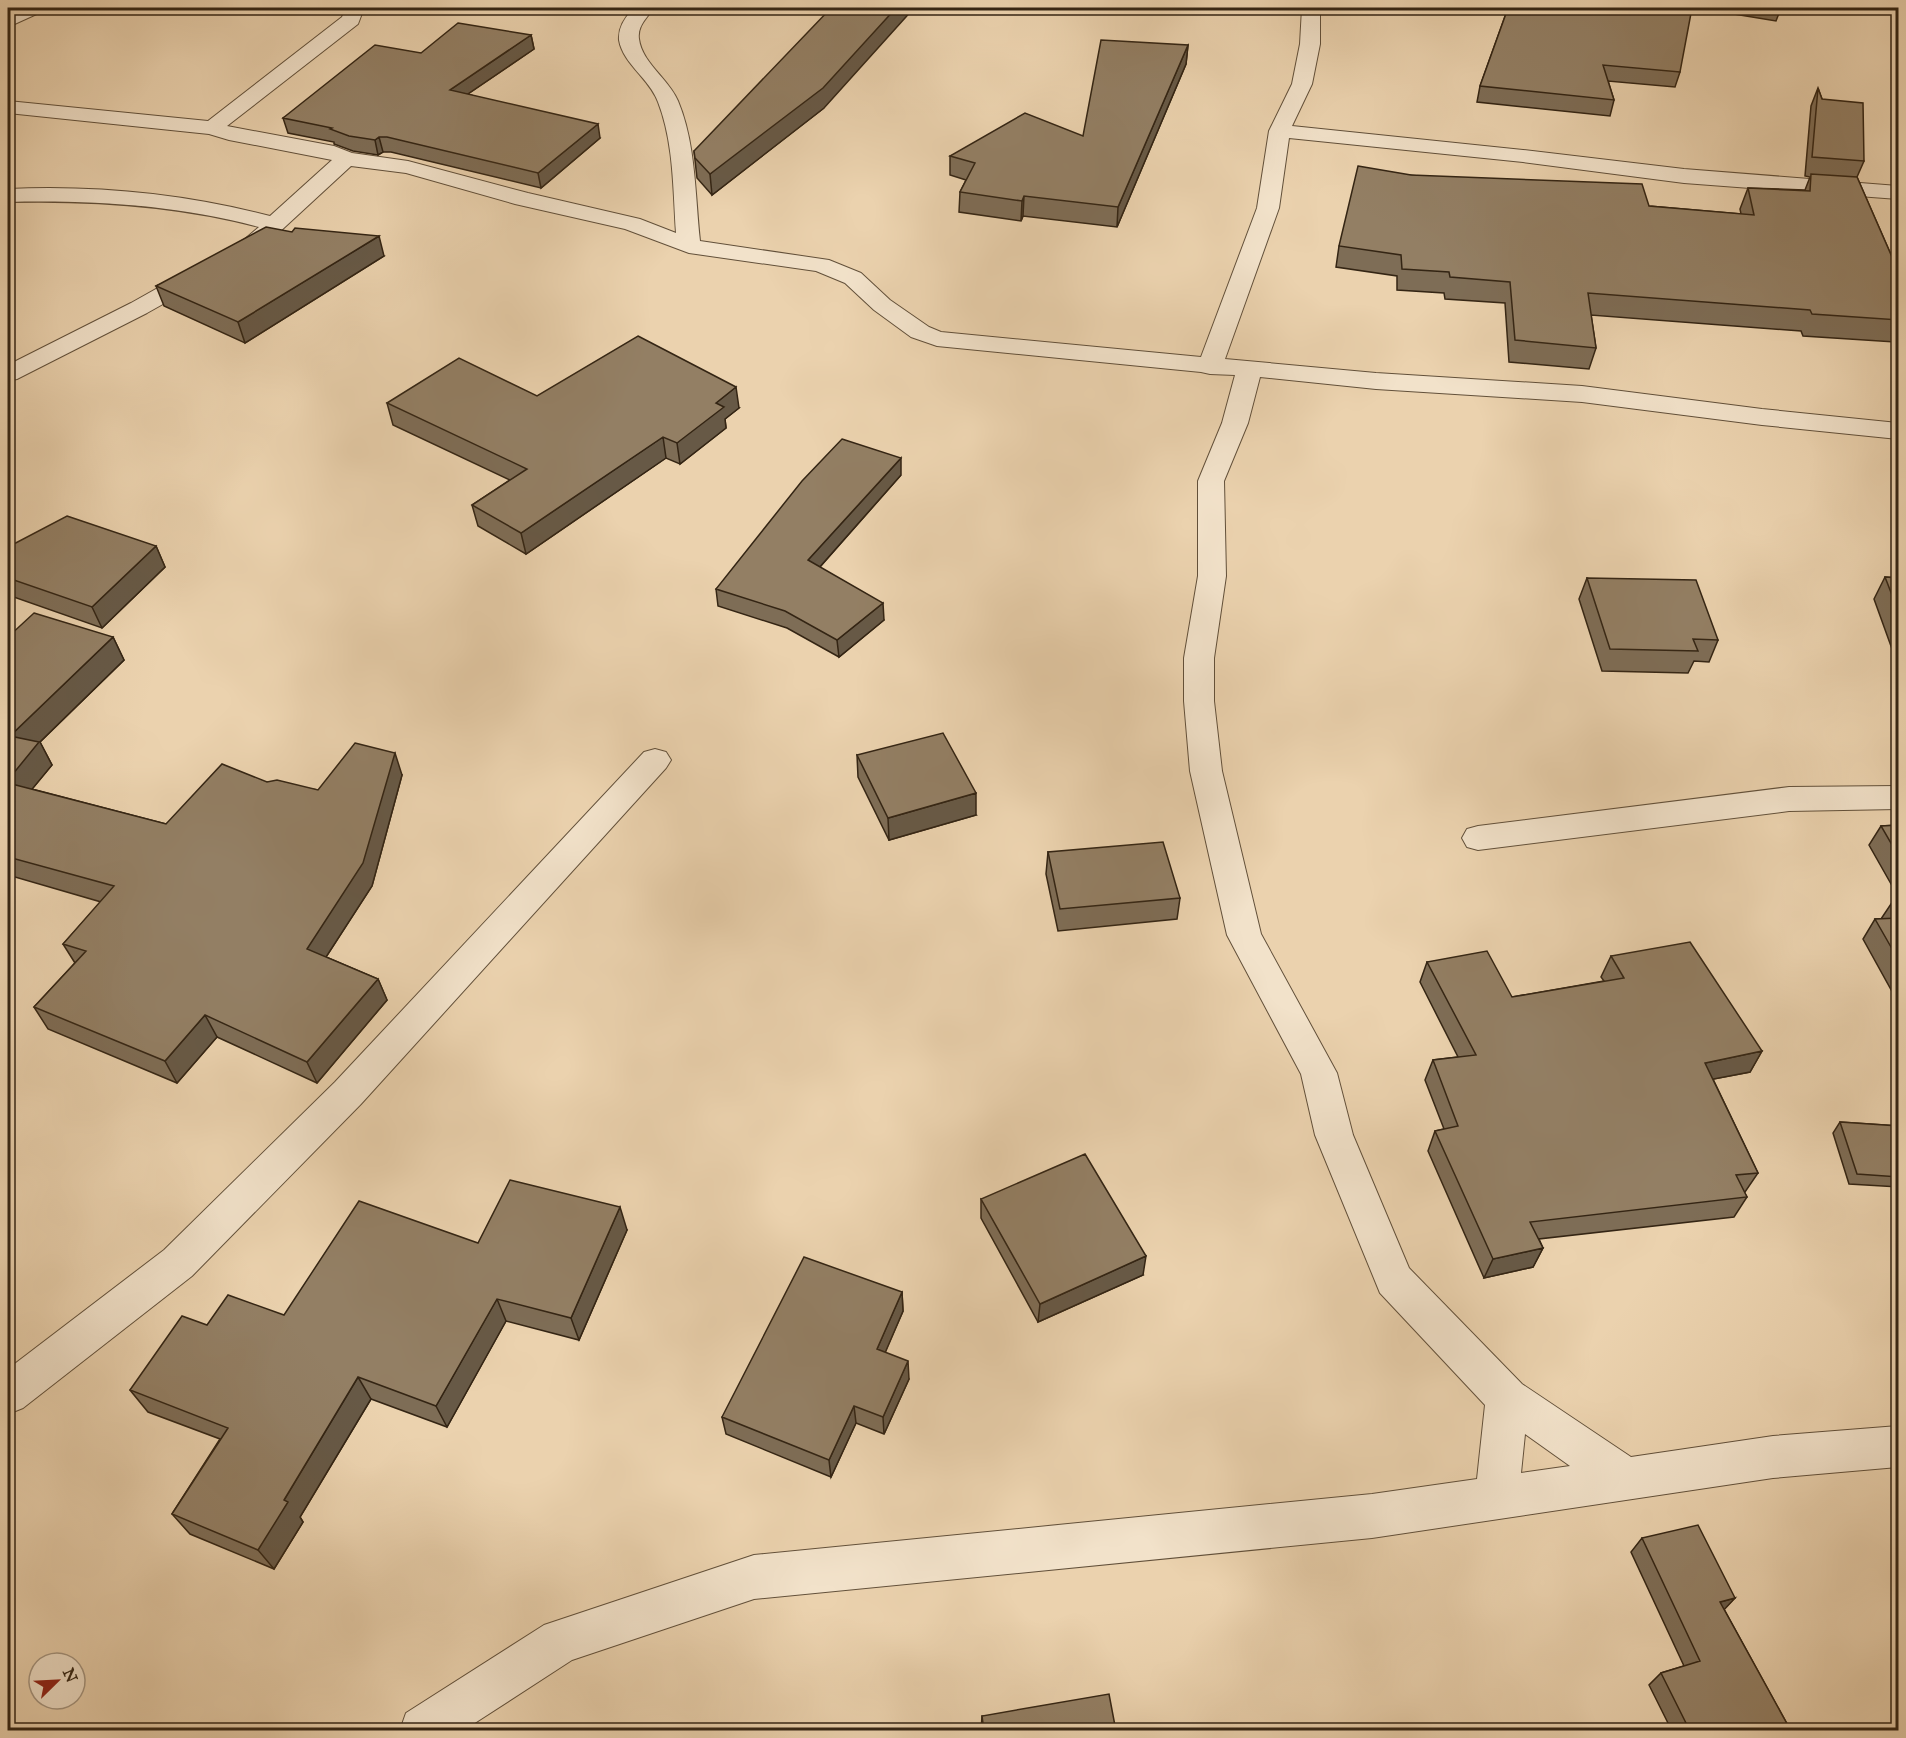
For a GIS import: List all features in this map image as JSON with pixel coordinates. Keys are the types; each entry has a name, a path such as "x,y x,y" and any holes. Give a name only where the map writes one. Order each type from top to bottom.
{"street":[{"path":"8,21 34,8"},
{"path":"212,129 351,20 355,8"},
{"path":"644,8 635,16 629,29 630,43 648,74 667,98 678,133 689,246"},
{"path":"1210,367 1268,208 1279,131 1302,84 1310,44 1311,8"},
{"path":"8,107 212,129 334,152 346,159 408,167 523,199 632,224 689,246 821,265 853,278 882,305 920,332 937,339 1210,367 1376,381 1582,394 1762,417 1899,431"},
{"path":"1279,131 1523,156 1684,176 1899,192"},
{"path":"8,374 139,308 253,244 346,159"},
{"path":"8,195 78,194 162,203 242,214 275,224"},
{"path":"1249,370 1235,423 1211,481 1212,576 1199,657 1199,701 1206,771 1244,934 1319,1072 1334,1135 1394,1280 1507,1398 1627,1479"},
{"path":"8,1394 178,1263 348,1093 655,760"},
{"path":"1478,838 1789,800 1899,798"},
{"path":"1497,1498 1507,1398"},
{"path":"423,1731 560,1641 754,1577 1372,1516 1773,1457 1899,1447"}],"building":[{"path":"831,8 896,8 823,88 710,174 695,158 694,151"},
{"path":"1508,8 1692,8 1680,72 1603,65 1614,100 1480,86"},
{"path":"458,23 531,35 450,90 598,124 538,173 387,137 379,137 375,140 349,136 330,129 332,128 283,118 375,45 421,53"},
{"path":"1101,40 1188,45 1118,207 1024,196 1022,201 960,192 975,163 950,156 1025,113 1083,136"},
{"path":"1818,88 1822,99 1863,103 1864,161 1812,157"},
{"path":"1358,166 1411,175 1642,184 1649,206 1754,215 1748,188 1810,191 1811,174 1857,177 1899,273 1899,320 1812,314 1810,310 1588,293 1596,348 1515,340 1510,282 1450,277 1449,272 1402,269 1401,255 1339,246"},
{"path":"266,227 292,232 295,228 379,236 238,322 156,286"},
{"path":"638,336 736,387 716,403 724,407 677,443 663,437 521,533 472,505 527,469 387,403 459,358 537,396"},
{"path":"842,439 901,458 808,560 883,603 837,640 785,611 716,589 802,481"},
{"path":"67,516 156,546 92,607 8,578 8,547"},
{"path":"1885,577 1899,578 1899,613"},
{"path":"1587,578 1696,580 1718,640 1693,639 1698,651 1610,649"},
{"path":"34,613 113,637 10,736 39,742 8,780 8,637"},
{"path":"943,733 976,793 888,818 857,755"},
{"path":"355,743 395,753 363,863 307,949 378,979 307,1062 205,1015 165,1061 34,1007 86,951 63,944 114,886 8,857 8,783 166,824 222,764 267,782 277,780 318,790"},
{"path":"1899,825 1899,857 1881,826"},
{"path":"1163,842 1180,898 1060,909 1048,852"},
{"path":"1899,900 1899,911 1893,901"},
{"path":"1899,918 1899,961 1875,919"},
{"path":"1690,942 1762,1051 1705,1063 1758,1173 1736,1175 1747,1197 1530,1222 1543,1248 1493,1259 1435,1131 1458,1126 1433,1060 1476,1055 1427,962 1487,951 1512,997 1624,978 1611,956"},
{"path":"1840,1122 1899,1126 1899,1177 1857,1174"},
{"path":"1085,1154 1146,1256 1040,1304 981,1199"},
{"path":"510,1180 620,1207 571,1318 497,1299 436,1406 358,1377 284,1500 288,1502 258,1550 172,1514 228,1428 130,1390 182,1316 207,1325 228,1295 284,1315 359,1201 478,1243"},
{"path":"804,1257 902,1292 877,1349 908,1361 883,1417 854,1406 829,1460 722,1417"},
{"path":"1698,1525 1735,1598 1720,1602 1791,1731 1690,1731 1661,1673 1700,1661 1642,1538"},
{"path":"1109,1694 1116,1731 984,1731 982,1716"}]}
